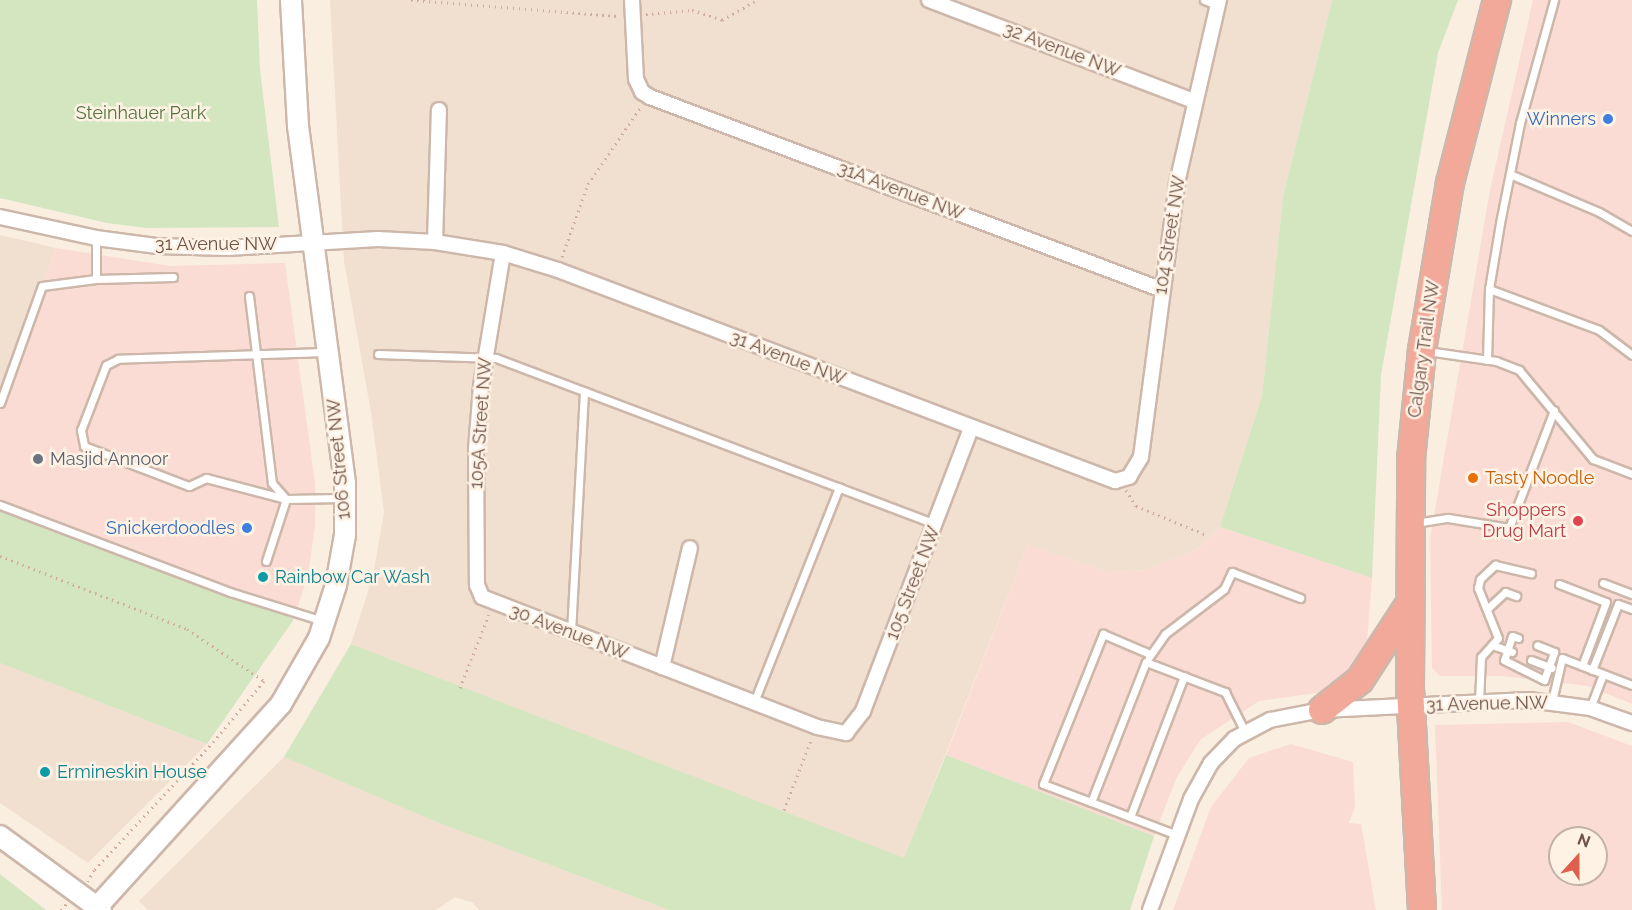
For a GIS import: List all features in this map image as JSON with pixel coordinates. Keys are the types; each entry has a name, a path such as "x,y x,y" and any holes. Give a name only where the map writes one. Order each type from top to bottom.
{"highway":[{"name":"Calgary Trail NW","path":"1422,910 1408,606 1411,459 1422,350 1450,183 1497,0"},
{"path":"1322,710 1360,680 1408,606"}],"street":[{"name":"106 Street NW","path":"99,908 257,734 290,691 326,622 342,558 346,498 298,126 291,0"},
{"path":"632,0 636,79 646,95"},
{"name":"32 Avenue NW","path":"929,0 1194,101"},
{"name":"104 Street NW","path":"1121,480 1135,471 1141,457 1160,289 1213,2"},
{"name":"31A Avenue NW","path":"646,95 1160,289"},
{"path":"435,242 439,110"},
{"name":"31 Avenue NW","path":"0,217 96,238 192,248 313,242 435,242 502,254 558,270 1106,480 1121,480"},
{"name":"105A Street NW","path":"479,593 476,450 485,357 502,254"},
{"name":"105 Street NW","path":"846,733 863,711 971,428"},
{"path":"662,667 690,548"},
{"name":"30 Avenue NW","path":"479,593 493,604 817,727 846,733"},
{"name":"31 Avenue NW","path":"1411,705 1552,701 1590,708 1632,723"},
{"path":"1150,910 1177,835 1210,763 1245,732 1270,720 1322,710 1411,705"},
{"path":"0,836 99,908"}],"lane":[{"path":"1487,360 1489,289 1520,123 1554,0"},
{"path":"1512,175 1599,212 1632,231"},
{"path":"96,238 96,279"},
{"path":"0,403 42,286 96,279 173,277"},
{"path":"1489,289 1599,330 1632,355"},
{"path":"249,296 272,483 286,499"},
{"path":"1422,350 1487,360 1525,374 1593,459 1632,474"},
{"path":"328,352 118,359 106,364 81,430 84,446 189,486 206,478 286,499 346,498"},
{"path":"378,354 496,358 936,524"},
{"path":"571,632 584,391"},
{"path":"1410,524 1448,518 1509,528 1554,410"},
{"path":"754,702 838,487"},
{"path":"266,561 286,499"},
{"path":"0,505 326,622"},
{"path":"1479,702 1479,663 1498,638 1497,627 1478,588 1486,570 1507,565 1531,573"},
{"path":"1091,802 1146,662 1165,634 1224,589 1232,572 1300,598"},
{"path":"1603,583 1632,594"},
{"path":"1559,584 1606,602 1582,666"},
{"path":"1487,609 1505,592 1516,596"},
{"path":"1592,670 1618,604 1632,609"},
{"path":"1150,654 1103,634 1043,784 1177,835"},
{"path":"1518,638 1512,636 1510,651 1504,660 1544,680 1554,652 1537,645"},
{"path":"1492,645 1510,651"},
{"path":"1552,701 1557,670 1562,658 1632,685"},
{"path":"1531,660 1557,670"},
{"path":"1146,662 1225,692 1245,732"},
{"path":"1590,708 1603,674"},
{"path":"1130,817 1184,676"}],"path":[{"path":"411,0 621,16"},
{"path":"644,14 692,10 722,20 757,0"},
{"path":"558,270 588,184 646,95"},
{"path":"1121,480 1136,506 1207,535"},
{"path":"0,556 187,629 264,681 214,741 94,870 94,875"},
{"path":"460,688 493,604"},
{"path":"784,810 817,727"},
{"path":"61,910 66,904"}],"shaded area":[{"path":"330,0 1332,0 1283,196 1262,396 1220,527 1198,549 1146,570 1108,572 1028,545 904,859 351,644 373,576 384,512 371,412 344,261"},
{"path":"1533,0 1632,0 1632,704 1588,686 1502,676 1440,676 1432,668 1430,539 1490,190"},
{"path":"0,235 56,248 0,394"},
{"path":"56,248 170,266 285,263 315,483 315,527 308,575 294,619 0,508 0,394"},
{"path":"1220,527 1372,578 1367,641 1359,665 1344,682 1324,692 1259,701 1200,740 1176,779 1154,836 946,755 1028,545 1108,572 1146,570 1198,549"},
{"path":"0,663 207,744 88,863 0,803"},
{"path":"1568,722 1632,746 1632,910 1442,910 1435,725"},
{"path":"1291,744 1353,762 1355,806 1349,823 1361,824 1376,910 1173,910 1211,807 1249,758"},
{"path":"284,757 434,821 669,910 479,910 473,903 455,897 436,910 148,910 139,901"}],"green space":[{"name":"Steinhauer Park","path":"0,0 257,0 260,70 279,227 147,228 107,223 0,198"},
{"path":"1332,0 1458,0 1438,53 1381,375 1372,578 1220,527 1262,396 1283,196"},
{"path":"0,508 294,619 207,744 0,663"},
{"path":"351,644 904,858 946,755 1154,836 1130,910 669,910 434,821 284,757"},
{"path":"0,874 46,910 0,910"}],"place":[{"name":"Winners","path":"1608,119"},
{"name":"Masjid Annoor","path":"38,459"},
{"name":"Tasty Noodle","path":"1473,478"},
{"name":"Shoppers Drug Mart","path":"1578,521"},
{"name":"Snickerdoodles","path":"247,528"},
{"name":"Rainbow Car Wash","path":"263,577"},
{"name":"Ermineskin House","path":"45,772"}]}
